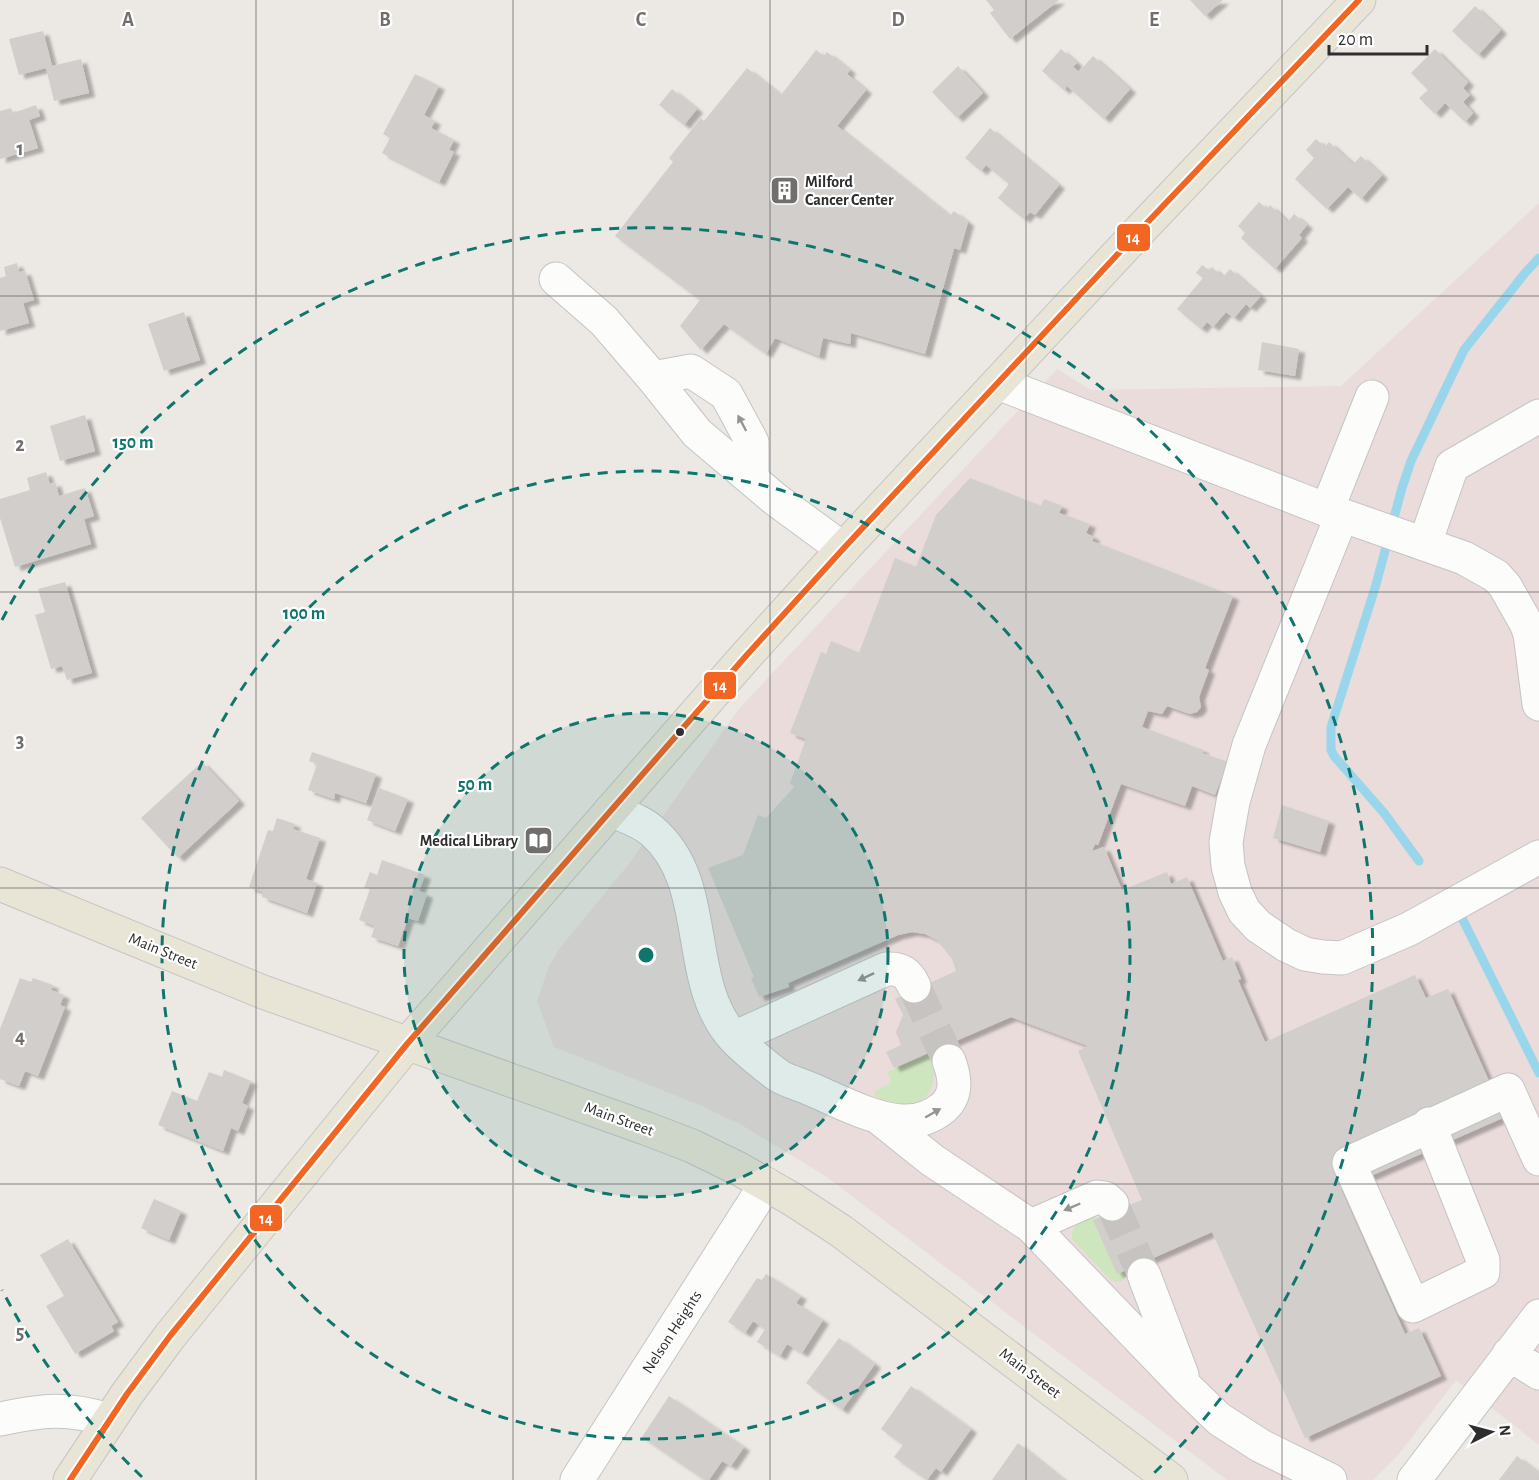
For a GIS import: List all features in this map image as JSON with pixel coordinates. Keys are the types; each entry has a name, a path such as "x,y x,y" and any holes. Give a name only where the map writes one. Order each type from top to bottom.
{"main road":[{"path":"70,1480 109,1420 196,1302 407,1044 843,549 1257,105 1359,0"},
{"name":"Main Street","path":"0,884 263,992 653,1131 714,1156 766,1184 864,1247 1171,1480"}],"street":[{"path":"555,279 604,321 697,433 843,549"},
{"path":"653,378 691,371 726,394 752,442 752,478"},
{"path":"998,383 1346,516 1418,540 1481,566 1496,576 1505,586 1526,623 1530,634 1539,704"},
{"path":"1372,397 1346,516 1249,745 1233,801 1226,842 1228,866 1235,892 1244,911 1258,926 1286,945 1305,954 1342,958 1409,929 1539,856"},
{"path":"1418,540 1452,466 1539,416"},
{"path":"611,810 650,828 671,852 692,908 710,997 734,1038 780,1076 877,1116 909,1121 930,1117 937,1113 953,1095 955,1084 949,1061"},
{"path":"734,1038 886,969 903,971 909,976 914,986"},
{"path":"1429,1124 1483,1260 1483,1272 1413,1306 1349,1163 1429,1124 1508,1090 1539,1159"},
{"path":"877,1116 932,1160 1031,1226 1219,1419 1261,1446 1330,1480"},
{"name":"Nelson Heights","path":"577,1480 766,1184"},
{"path":"1031,1226 1097,1197 1106,1198 1112,1204"},
{"path":"1102,1299 1121,1301 1132,1297 1140,1291 1144,1283 1144,1275 1187,1388"},
{"path":"1414,1480 1539,1316"},
{"path":"1509,1354 1539,1373"},
{"path":"0,1419 55,1410 75,1411 109,1420"}],"shaded area":[{"path":"1539,203 1539,1445 1456,1380 1399,1454 1373,1480 1227,1480 824,1175 743,1126 704,1107 554,1047 537,1001 549,966 559,949 628,865 738,710 1057,369 1091,390 1341,386"}],"green space":[{"path":"928,1054 934,1071 933,1080 927,1095 921,1101 899,1105 875,1096 875,1091 892,1082 887,1072"},
{"path":"1093,1217 1098,1218 1117,1274 1124,1271 1126,1276 1121,1281 1115,1282 1109,1278 1072,1239 1076,1223"}],"building":[{"path":"986,0 1059,0 1010,39 990,13 994,10"},
{"path":"1190,0 1223,0 1205,16"},
{"path":"1475,6 1501,30 1478,55 1452,31"},
{"path":"43,31 52,66 81,59 89,93 54,101 46,68 19,75 9,39"},
{"path":"1061,49 1077,63 1073,67 1079,72 1093,56 1130,89 1104,119 1067,86 1064,90 1042,71"},
{"path":"1435,49 1468,82 1463,88 1470,95 1463,102 1473,113 1465,122 1445,103 1435,114 1419,98 1428,90 1411,73"},
{"name":"Milford Cancer Center","path":"816,50 824,56 827,52 850,70 847,74 866,90 837,126 950,216 954,211 968,222 960,250 954,248 925,354 851,333 850,344 823,338 819,356 775,338 766,354 724,324 701,350 680,326 700,300 615,236 673,162 669,158 701,118 704,121 747,68 781,95"},
{"path":"958,66 983,93 957,118 932,92"},
{"path":"415,74 439,86 424,115 435,121 431,128 454,140 449,150 454,152 439,182 382,153 390,138 383,134"},
{"path":"672,89 697,109 684,125 659,105"},
{"path":"36,105 40,116 29,120 38,148 0,159 0,111 11,108 13,113"},
{"path":"990,128 1059,185 1035,215 1030,212 1024,219 998,198 1009,184 986,165 981,171 965,158"},
{"path":"1316,139 1325,147 1329,142 1353,164 1361,156 1382,175 1361,199 1348,187 1327,209 1295,179 1314,158 1306,150"},
{"path":"1259,202 1267,209 1270,205 1288,222 1294,214 1307,225 1299,235 1302,238 1275,269 1241,238 1245,233 1238,226"},
{"path":"17,263 19,272 25,271 34,300 23,303 29,323 0,331 0,278 6,276 4,267"},
{"path":"1202,265 1209,270 1212,267 1223,277 1230,269 1261,296 1250,308 1246,304 1234,318 1226,312 1213,327 1207,322 1201,329 1177,309 1203,278 1196,273"},
{"path":"184,312 200,360 164,371 148,324"},
{"path":"1262,342 1299,349 1295,376 1258,370"},
{"path":"85,415 95,451 60,461 50,426"},
{"path":"46,472 50,484 55,482 59,496 85,488 94,516 84,519 91,544 15,567 0,518 0,499 30,490 27,478"},
{"path":"970,478 1041,506 1044,499 1062,506 1059,513 1090,524 1086,533 1094,537 1092,541 1233,596 1205,668 1209,670 1199,697 1201,707 1197,712 1190,714 1167,706 1162,714 1148,711 1142,727 1228,762 1215,795 1192,786 1185,806 1121,784 1098,845 1095,844 1092,851 1104,847 1122,890 1167,872 1171,884 1187,877 1223,961 1232,957 1241,979 1238,980 1265,1042 1415,975 1426,998 1448,989 1505,1117 1341,1189 1405,1334 1419,1328 1441,1376 1305,1438 1212,1232 1117,1274 1093,1220 1142,1200 1078,1051 1088,1046 1011,1017 894,1068 886,1052 901,1045 896,1032 903,1015 895,999 956,971 952,959 937,940 925,934 912,932 898,935 788,983 789,987 759,997 751,978 754,977 708,868 743,855 758,815 766,818 794,787 790,783 806,739 790,733 821,652 826,654 831,641 859,653 895,558 916,567 936,515"},
{"path":"65,582 92,673 67,680 62,666 51,669 35,615 45,612 38,589"},
{"path":"312,752 376,774 366,803 335,793 334,799 308,790 317,764 309,761"},
{"path":"202,762 239,801 178,858 141,818"},
{"path":"379,788 408,799 395,831 367,820"},
{"path":"1282,805 1329,821 1320,852 1273,838"},
{"path":"277,818 295,824 293,829 320,838 306,879 317,883 307,913 262,897 263,892 249,887 268,830 273,831"},
{"path":"382,860 425,875 419,891 427,894 418,921 408,918 398,946 371,937 375,926 359,920 370,889 364,888 370,872 377,875"},
{"path":"20,978 31,982 33,978 53,985 51,990 64,995 60,1005 65,1007 38,1076 25,1071 19,1086 0,1079 0,1029"},
{"path":"224,1070 251,1081 242,1103 248,1106 238,1131 231,1128 223,1151 158,1125 172,1091 197,1101 209,1072 222,1077"},
{"path":"154,1199 181,1211 169,1240 141,1228"},
{"path":"68,1239 118,1322 111,1326 114,1331 75,1354 46,1306 64,1296 40,1255"},
{"path":"766,1274 801,1296 796,1303 823,1320 802,1353 787,1344 780,1356 757,1342 765,1329 753,1321 745,1333 728,1322 757,1278 762,1280"},
{"path":"839,1338 875,1364 842,1410 806,1383"},
{"path":"911,1386 971,1429 941,1472 936,1468 927,1480 894,1457 903,1445 881,1429"},
{"path":"669,1396 744,1447 731,1466 722,1461 709,1480 705,1480 642,1437"},
{"path":"1018,1443 1064,1480 992,1480"},
{"path":"1517,1456 1539,1473 1539,1480 1499,1480"}],"waterway":[{"path":"1419,861 1384,813 1334,756 1331,750 1331,727 1375,588 1411,461 1464,350 1539,258"},
{"path":"1463,920 1539,1073"}],"tunnel":[{"path":"914,986 949,1061"},
{"path":"1112,1204 1144,1275"}],"transit line":[{"name":"14","path":"70,1480 127,1394 170,1336 407,1044 745,657 843,549 1143,227 1359,0"}],"place":[{"name":"Milford Cancer Center","path":"784,191"},
{"name":"Medical Library","path":"539,841"}]}
